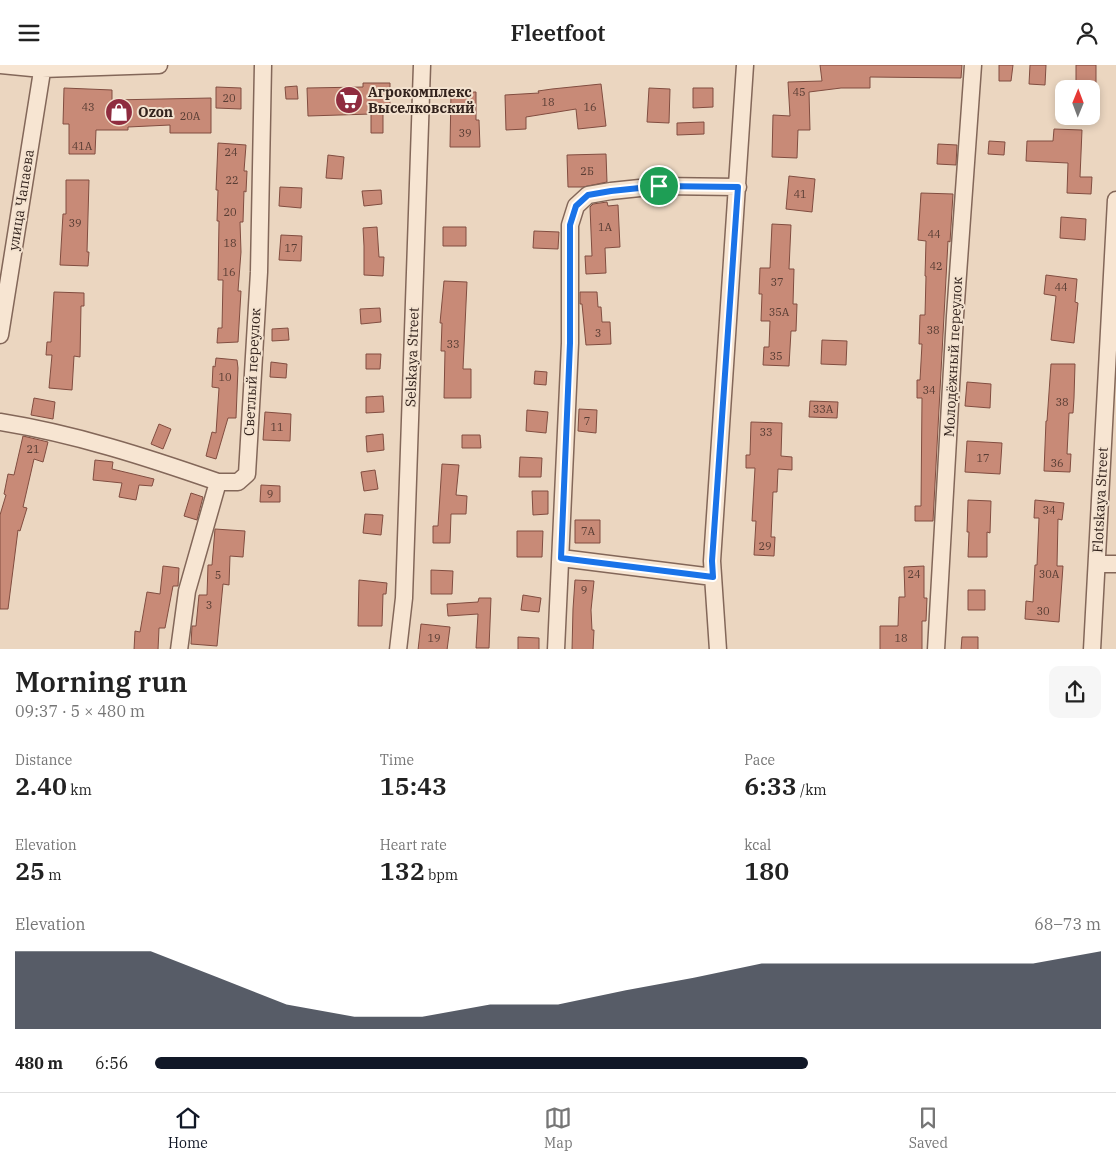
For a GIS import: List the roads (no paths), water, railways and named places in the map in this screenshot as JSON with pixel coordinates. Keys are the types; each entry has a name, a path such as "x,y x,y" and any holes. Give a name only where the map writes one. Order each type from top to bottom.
{"street":[{"path":"0,65 43,67 159,65"},
{"name":"Светлый переулок","path":"218,482 238,482 247,474 258,272 263,65"},
{"name":"Selskaya Street","path":"398,649 404,598 422,65"},
{"path":"718,649 712,561 745,65"},
{"name":"Молодёжный переулок","path":"936,649 955,315 972,65"},
{"name":"улица Чапаева","path":"0,335 43,67"},
{"path":"556,649 570,343 570,225 576,206 588,195 611,191 659,186 738,187"},
{"name":"Flotskaya Street","path":"1092,649 1116,200"},
{"path":"0,422 34,427 88,440 218,482 187,591 179,649"},
{"path":"561,558 713,577"},
{"path":"1097,563 1116,564"}],"place":[{"name":"Агрокомплекс Выселковский","path":"349,100"},
{"name":"Ozon","path":"119,112"}]}
